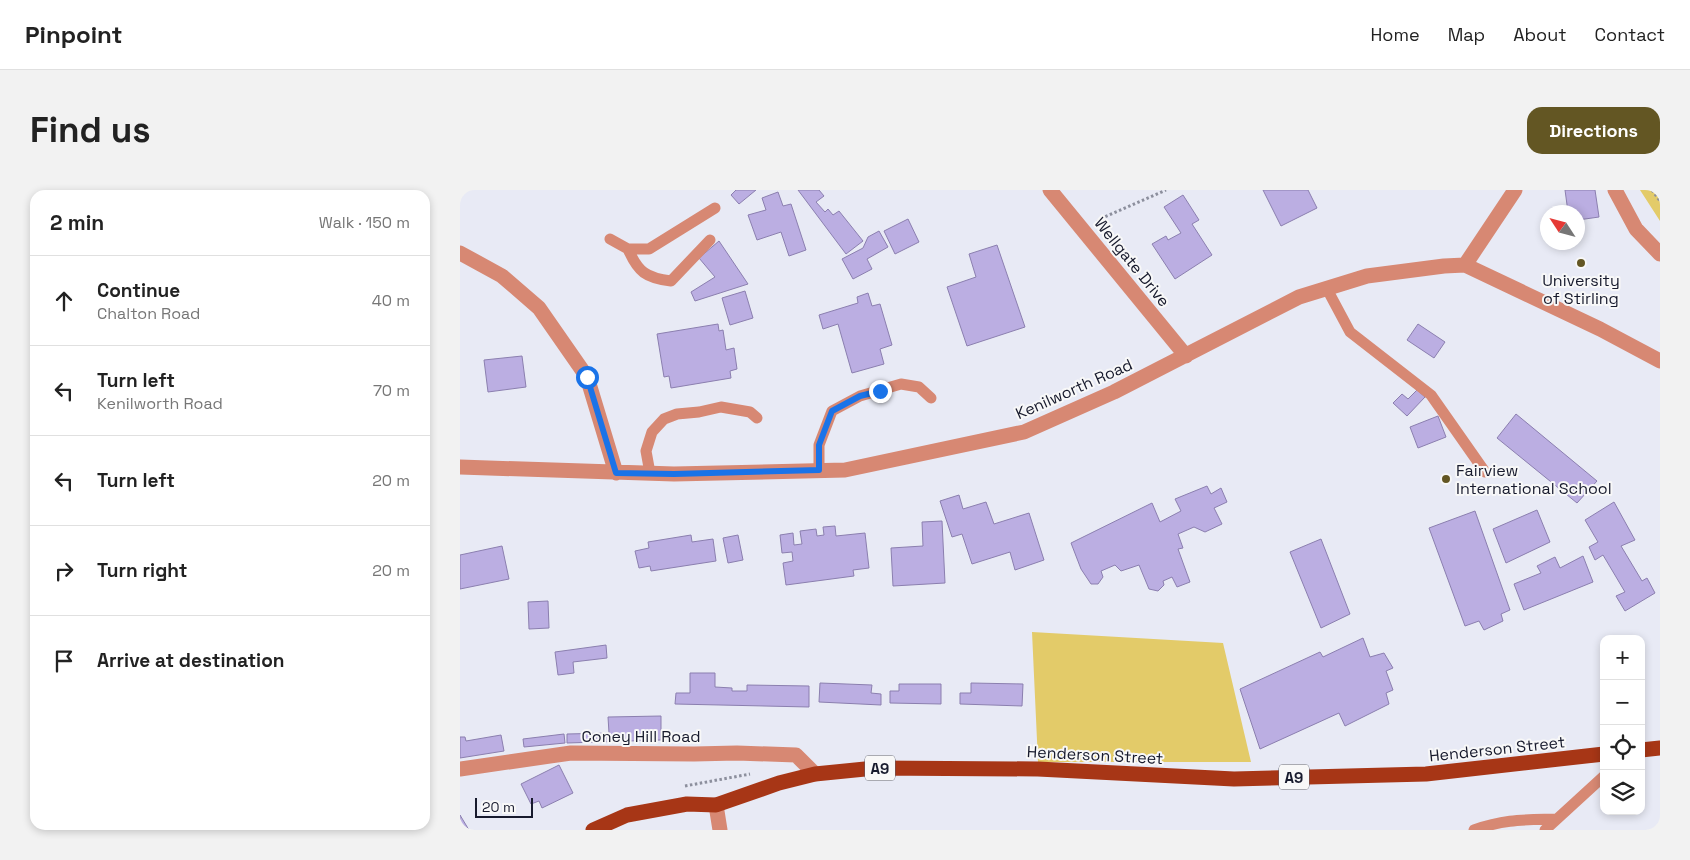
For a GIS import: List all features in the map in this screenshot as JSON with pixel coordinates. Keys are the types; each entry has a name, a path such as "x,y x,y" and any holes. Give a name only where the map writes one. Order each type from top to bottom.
{"main road":[{"path":"1645,751 1660,749"},
{"name":"Henderson Street","path":"593,830 627,815 687,804 716,805 815,774 875,768 1038,769 1234,778 1407,775 1600,754"}],"street":[{"name":"Wellgate Drive","path":"1050,190 1186,356"},
{"path":"1465,265 1515,190"},
{"path":"1615,190 1636,229 1660,254"},
{"path":"460,253 502,276 539,308 587,377 616,473"},
{"name":"Kenilworth Road","path":"460,467 650,474 845,470 1024,432 1114,392 1299,297 1367,276 1444,266 1465,265 1600,329 1660,361"},
{"name":"Coney Hill Road","path":"460,770 571,753 694,754 737,752 796,755 815,774"},
{"path":"716,805 720,830"}],"lane":[{"path":"610,238 628,249 649,249 714,208"},
{"path":"628,249 635,265 652,279 671,281 710,240"},
{"path":"1327,289 1350,332 1431,395 1485,472"},
{"path":"819,470 819,445 832,411 860,396 901,384 919,387 931,398"},
{"path":"650,474 646,451 652,432 664,419 676,414 699,412 721,407 750,412 757,418"},
{"path":"1545,830 1600,780"},
{"path":"1474,830 1512,820 1556,819"}],"path":[{"path":"1086,233 1100,219 1166,190"},
{"path":"1652,190 1660,201"}],"shaded area":[{"path":"1640,190 1660,190 1660,221"},
{"path":"1032,632 1223,643 1251,762 1038,762"}],"building":[{"path":"736,190 756,190 739,204 731,195"},
{"path":"798,190 819,190 824,196 816,202 825,212 828,209 833,215 839,211 863,241 846,254"},
{"path":"1263,190 1308,190 1317,208 1281,226"},
{"path":"1565,190 1595,190 1599,217 1585,219 1585,205 1567,205"},
{"path":"778,192 783,206 791,204 806,250 789,256 781,232 757,240 748,215 766,210 762,198"},
{"path":"1183,195 1199,220 1192,224 1212,255 1175,279 1152,244 1166,236 1168,240 1181,233 1164,207"},
{"path":"908,219 919,242 895,254 884,231"},
{"path":"879,231 888,247 867,259 872,269 853,279 842,259 863,248 868,237"},
{"path":"719,241 748,284 695,301 691,292 715,277 699,258"},
{"path":"997,245 1025,327 967,346 947,287 976,277 969,254"},
{"path":"745,291 753,318 730,325 722,298"},
{"path":"868,293 872,306 880,304 892,345 880,349 884,364 852,373 838,324 823,329 819,315 858,303 857,297"},
{"path":"718,324 719,331 723,330 726,350 734,348 737,369 730,371 731,378 671,388 669,376 664,377 657,334"},
{"path":"1418,324 1445,342 1434,358 1407,340"},
{"path":"522,356 526,387 488,392 484,360"},
{"path":"1417,390 1425,397 1407,416 1393,403 1402,394 1408,399"},
{"path":"1516,414 1597,481 1577,503 1497,438"},
{"path":"1438,416 1446,437 1418,448 1410,427"},
{"path":"1207,486 1211,494 1221,488 1227,502 1214,508 1222,524 1205,532 1194,527 1178,534 1183,548 1178,549 1190,582 1177,587 1172,577 1163,581 1164,585 1158,591 1149,589 1139,565 1121,571 1115,565 1101,571 1103,577 1098,584 1091,584 1081,569 1071,543 1152,503 1160,522 1181,511 1175,499"},
{"path":"959,495 963,509 986,502 994,524 1029,513 1044,560 1015,570 1010,552 972,564 962,534 952,537 940,501"},
{"path":"1614,502 1635,540 1621,546 1642,581 1647,578 1655,593 1625,611 1616,596 1625,592 1603,555 1595,560 1589,547 1598,542 1585,520"},
{"path":"1537,510 1550,542 1506,563 1493,529"},
{"path":"1475,511 1510,610 1501,614 1503,621 1484,630 1479,621 1465,626 1429,528"},
{"path":"942,521 945,583 893,586 891,548 923,546 922,522"},
{"path":"835,526 836,536 865,533 869,568 853,570 854,576 786,585 783,563 793,561 792,552 782,553 780,535 793,533 794,545 802,544 800,531 816,529 817,536 824,535 823,527"},
{"path":"691,535 692,542 713,539 716,561 651,571 650,566 639,568 635,551 649,548 648,542"},
{"path":"738,535 743,560 728,563 723,538"},
{"path":"1321,539 1350,614 1321,628 1290,552"},
{"path":"502,546 509,579 460,589 460,555"},
{"path":"1583,556 1593,582 1524,610 1514,584 1541,573 1537,566 1555,557 1560,568"},
{"path":"548,601 549,628 529,629 528,602"},
{"path":"1363,638 1370,657 1384,653 1393,668 1386,671 1393,690 1386,693 1389,704 1345,726 1339,713 1260,749 1240,689 1320,652 1323,657"},
{"path":"606,645 607,658 573,662 574,673 558,675 555,652"},
{"path":"690,673 715,673 715,687 732,688 732,691 747,691 747,685 809,686 809,707 675,704 676,693 690,693"},
{"path":"820,683 872,685 871,693 881,694 881,705 819,702"},
{"path":"971,683 1023,684 1022,706 960,704 960,693 971,693"},
{"path":"899,684 941,684 941,704 890,703 890,691 899,691"},
{"path":"661,716 661,740 567,743 567,734 609,733 608,717"},
{"path":"564,734 565,743 524,747 523,739"},
{"path":"501,735 504,751 460,758 460,737 465,737 466,741"},
{"path":"559,765 573,793 542,808 539,801 531,804 521,784"},
{"path":"460,815 469,830 460,830"}],"place":[{"name":"University of Stirling","path":"1581,263"},
{"name":"Fairview International School","path":"1446,479"}],"route":[{"path":"587,377 616,473 674,474 819,470 819,445 832,411 860,396 880,391"}]}
